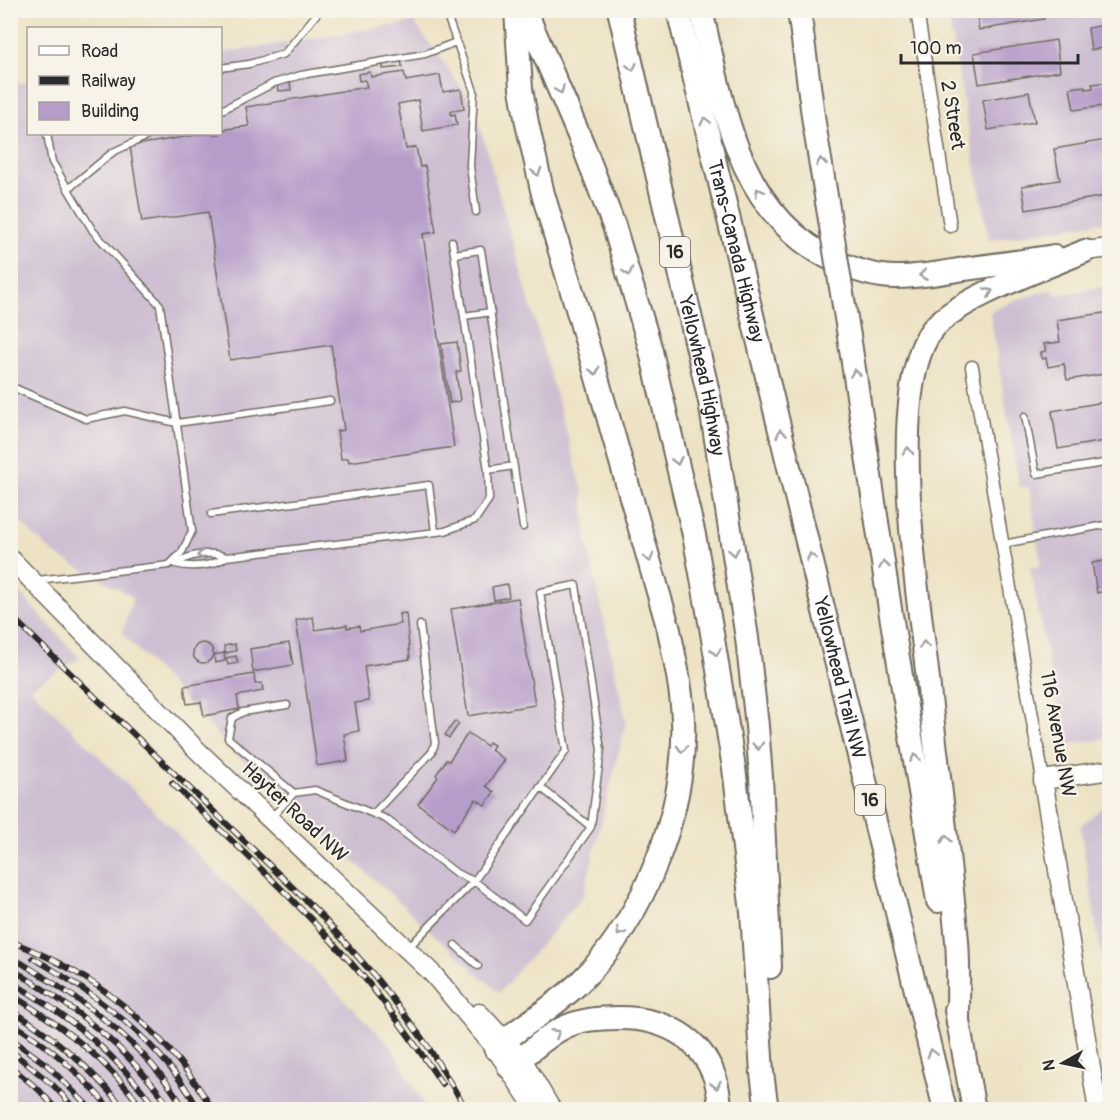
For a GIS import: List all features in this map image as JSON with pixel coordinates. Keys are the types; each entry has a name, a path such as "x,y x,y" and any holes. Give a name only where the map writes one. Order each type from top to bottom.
{"highway":[{"path":"500,1044 581,981 622,930 649,878 674,811 681,772 683,721 679,678 669,630 535,163 521,89 516,10"},
{"path":"525,10 583,145 627,267 663,402 694,535 734,768 752,912 762,1073 767,1110"},
{"name":"Yellowhead Highway","path":"619,10 710,401 747,638 761,777 777,1110"},
{"name":"Trans-Canada Highway","path":"678,10 795,490"},
{"path":"701,10 728,125 750,176 759,194 788,229 823,255 850,268 872,275 894,277 917,276 1085,251"},
{"path":"783,10 814,123"},
{"path":"799,10 814,123 894,633 974,1110"},
{"path":"958,1023 957,944 911,509 907,452 912,389 923,344 934,328 949,315 973,299 1085,251"},
{"name":"Yellowhead Trail NW","path":"795,490 945,1110"},
{"path":"515,1067 562,1029 587,1019 638,1018 679,1032 691,1041 706,1061 715,1079 721,1110"}],"street":[{"name":"2 Street","path":"917,10 950,226"},
{"path":"1085,251 1110,248"},
{"name":"116 Avenue NW","path":"972,367 1098,1110"},
{"name":"Hayter Road NW","path":"10,558 34,580 197,750 442,984 476,1010 500,1044"},
{"path":"1043,780 1110,770"},
{"path":"500,1044 515,1067 536,1110"},
{"path":"515,1067 522,1110"},
{"path":"515,1067 552,1110"}],"lane":[{"path":"222,68 249,64 284,54 320,10"},
{"path":"445,10 474,91 470,166 476,212"},
{"path":"222,110 274,83 301,75 425,54 456,42"},
{"path":"47,135 52,162 93,231 160,305 192,531 182,552 169,565"},
{"path":"68,189 113,152 150,135"},
{"path":"34,580 177,564 184,567 218,562 226,557 445,531 475,520 489,499 488,470 452,241"},
{"path":"454,254 481,249 523,526"},
{"path":"464,316 491,312"},
{"path":"10,386 86,418 125,411 177,423 330,401"},
{"path":"1025,416 1036,474 1110,462"},
{"path":"488,470 514,466"},
{"path":"211,514 429,485 435,532"},
{"path":"1003,544 1110,524"},
{"path":"270,819 294,793 315,790 374,813 386,819 456,873 474,881 525,920 591,827 601,750 576,585 540,592 566,751 474,881 406,949"},
{"path":"374,813 432,752 435,743 420,625"},
{"path":"287,705 243,712 232,718 228,738 294,793"},
{"path":"540,787 591,827"},
{"path":"455,945 478,966"}],"shaded area":[{"path":"947,11 1109,11 1109,221 989,240"},
{"path":"414,22 474,105 583,491 587,542 626,722 583,896 499,993 238,756 122,633 133,597 53,553 11,514 10,84 27,82 27,135 222,135 222,53"},
{"path":"1109,286 1109,738 1064,745 1030,568 1041,565 1029,487 1019,487 990,312 1018,299 1052,289 1056,295"},
{"path":"11,584 80,658 30,688 391,1046 426,1109 11,1109"},
{"path":"1109,802 1109,1002 1080,826"}],"building":[{"path":"976,10 1042,10 1044,19 979,30"},
{"path":"1105,25 1109,47 1091,50 1088,28"},
{"path":"1056,40 1060,71 979,84 974,53"},
{"path":"401,60 402,67 383,69 383,63"},
{"path":"370,72 371,77 404,72 406,81 440,75 443,92 461,89 464,109 451,111 451,115 455,114 457,125 423,131 418,100 398,104 406,149 416,147 420,167 425,166 436,232 423,234 454,447 349,462 348,458 341,459 337,431 344,430 331,345 230,360 208,212 142,222 130,146 196,135 222,135 222,130 249,126 246,107 367,87 365,80 359,81 358,74"},
{"path":"1109,82 1110,105 1074,110 1070,88 1085,86 1085,89 1093,88 1092,84"},
{"path":"290,83 291,90 278,91 277,85"},
{"path":"1029,92 1035,122 988,130 983,100"},
{"path":"1105,140 1110,164 1110,195 1026,210 1022,186 1060,180 1054,149"},
{"path":"1110,312 1110,373 1067,380 1064,364 1048,367 1046,358 1042,359 1041,352 1046,351 1044,344 1060,342 1057,320"},
{"path":"457,342 461,371 456,372 460,401 450,403 441,344"},
{"path":"1110,401 1110,440 1058,449 1052,411"},
{"path":"1110,560 1110,614 1108,614 1105,591 1097,593 1092,563"},
{"path":"507,584 509,597 494,600 492,587"},
{"path":"518,598 535,705 468,716 451,609"},
{"path":"406,613 410,659 364,666 369,701 355,703 359,731 344,734 348,761 317,766 296,620 313,617 315,630 347,625 347,628 359,626 360,631 401,624 399,614"},
{"path":"203,643 210,646 213,653 210,660 203,663 196,660 193,653 196,646"},
{"path":"289,643 293,665 253,672 250,649"},
{"path":"235,644 236,651 225,653 224,646"},
{"path":"1110,650 1110,670 1108,670 1105,651"},
{"path":"224,653 225,661 215,663 214,655"},
{"path":"236,656 238,663 228,665 226,658"},
{"path":"254,674 255,684 262,683 263,691 237,696 239,709 204,716 201,702 187,704 184,686"},
{"path":"455,721 459,724 449,738 445,735"},
{"path":"468,733 487,746 489,742 494,745 491,750 505,760 486,786 494,792 485,805 476,799 454,830 418,804 438,777 436,775 446,760 449,761"}],"railway":[{"path":"10,615 318,912 373,974 402,1011 429,1048 467,1110"},
{"path":"172,783 272,879 343,954 386,1005 442,1084"},
{"path":"10,941 72,970 126,1008 173,1054 213,1110"},
{"path":"10,956 84,1004 130,1041 150,1062 185,1110"},
{"path":"33,958 105,1005 147,1042 184,1086 199,1110"},
{"path":"10,968 57,998 99,1030 137,1066 172,1110"},
{"path":"10,981 53,1009 91,1038 125,1071 157,1110"},
{"path":"10,994 48,1018 83,1045 115,1075 143,1110"},
{"path":"10,1009 43,1031 72,1055 125,1110"},
{"path":"10,1022 64,1062 111,1110"},
{"path":"10,1038 47,1065 92,1110"},
{"path":"10,1050 54,1086 76,1110"},
{"path":"10,1066 39,1090 57,1110"}]}
